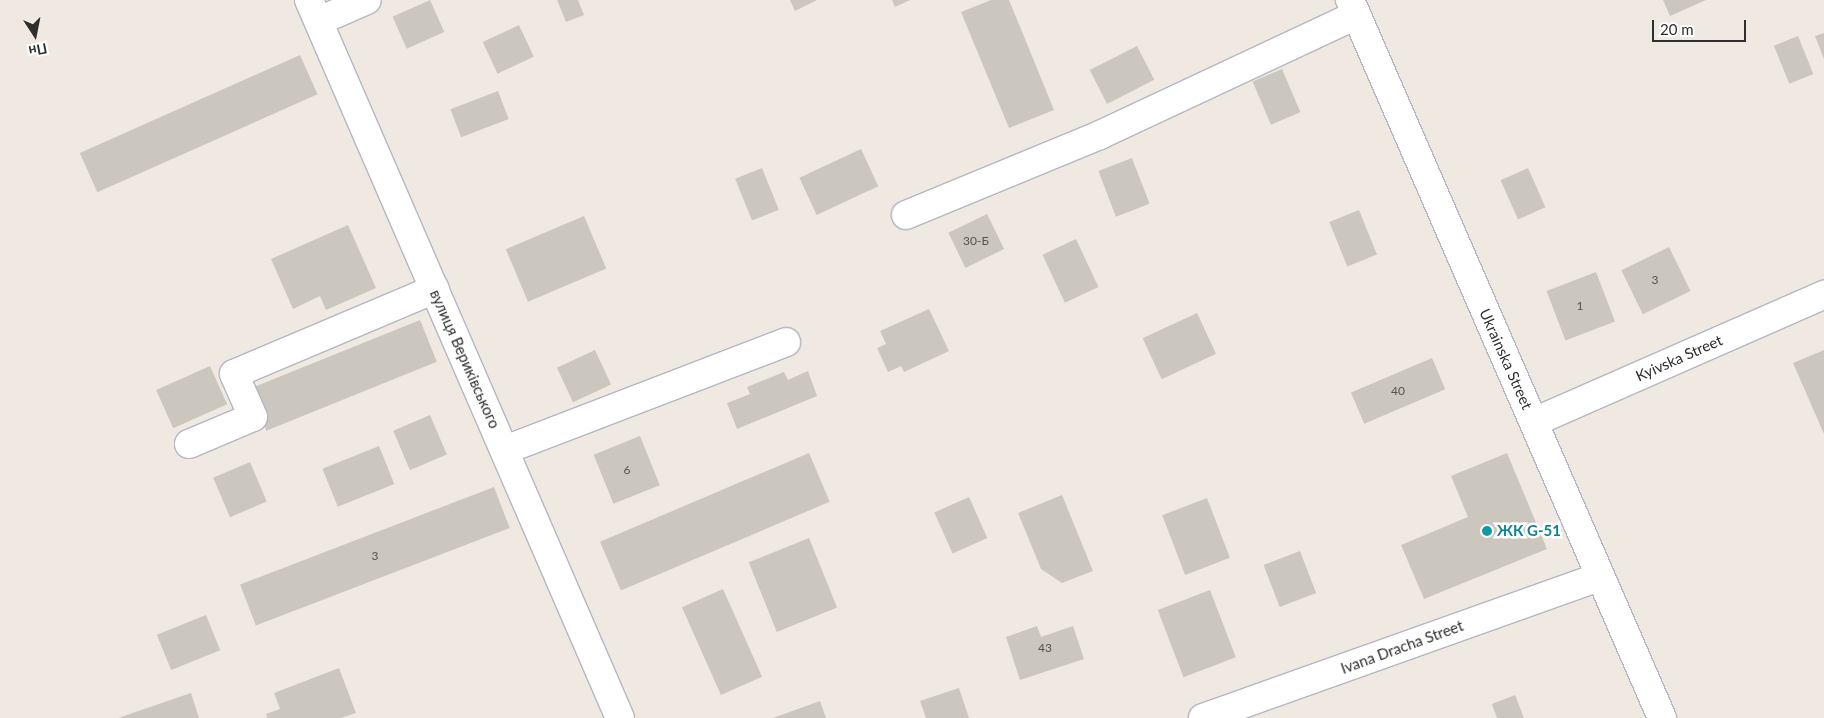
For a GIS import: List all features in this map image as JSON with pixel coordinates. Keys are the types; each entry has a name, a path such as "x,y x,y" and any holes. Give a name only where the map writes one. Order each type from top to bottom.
{"street":[{"path":"314,11 367,0"},
{"path":"906,215 1100,135 1353,7"},
{"name":"Ukrainska Street","path":"1353,7 1662,718"},
{"name":"вулиця Вериківського","path":"314,11 620,718"},
{"path":"189,444 253,417 234,374 435,289"},
{"name":"Kyivska Street","path":"1534,422 1824,295"},
{"path":"505,450 786,342"},
{"name":"Ivana Dracha Street","path":"1203,718 1600,577"}],"building":[{"path":"430,0 444,32 407,49 393,17"},
{"path":"557,0 578,0 584,15 566,22"},
{"path":"790,0 817,0 795,11"},
{"path":"892,0 910,0 895,7"},
{"path":"991,0 1009,0 1054,110 1009,128 961,12"},
{"path":"1663,0 1706,0 1670,16"},
{"path":"519,25 534,57 498,74 483,42"},
{"path":"1824,33 1824,59 1815,36"},
{"path":"1798,36 1813,74 1789,84 1774,46"},
{"path":"1137,46 1154,80 1107,104 1090,70"},
{"path":"300,55 317,94 97,192 80,153"},
{"path":"1282,69 1300,112 1271,125 1253,82"},
{"path":"498,91 509,119 461,137 450,109"},
{"path":"861,149 878,186 817,215 799,178"},
{"path":"1132,158 1150,204 1116,217 1098,171"},
{"path":"762,168 779,210 752,221 735,179"},
{"path":"1528,168 1545,207 1518,219 1501,180"},
{"path":"1359,210 1377,255 1347,266 1329,222"},
{"path":"987,214 1004,249 965,268 948,233"},
{"path":"584,216 606,268 528,302 506,249"},
{"path":"348,225 376,288 326,310 320,296 293,309 271,259"},
{"path":"1076,239 1098,287 1065,303 1042,255"},
{"path":"1669,247 1690,291 1643,314 1621,270"},
{"path":"1596,272 1615,321 1566,340 1547,291"},
{"path":"929,309 949,351 904,372 901,366 888,372 877,348 886,344 880,331"},
{"path":"1197,313 1216,354 1162,379 1143,338"},
{"path":"420,320 437,362 266,431 249,389"},
{"path":"595,350 611,384 573,402 557,368"},
{"path":"1824,350 1824,434 1793,363"},
{"path":"1432,358 1445,389 1364,424 1351,392"},
{"path":"210,366 227,404 173,428 156,390"},
{"path":"808,371 817,396 737,429 727,403 750,394 747,387 784,372 788,380"},
{"path":"430,415 447,455 410,470 393,431"},
{"path":"640,436 660,485 613,504 594,455"},
{"path":"379,446 394,484 338,507 322,469"},
{"path":"809,453 830,502 621,590 600,542"},
{"name":"ЖК G-51","path":"1507,453 1547,549 1424,599 1401,545 1468,517 1451,476"},
{"path":"250,462 267,502 230,517 213,478"},
{"path":"494,487 510,528 256,626 240,584"},
{"path":"1062,495 1093,571 1062,583 1041,569 1018,513"},
{"path":"969,497 987,538 953,554 934,512"},
{"path":"1207,498 1230,558 1185,575 1162,515"},
{"path":"809,538 837,608 777,632 749,562"},
{"path":"1300,551 1316,593 1280,607 1264,565"},
{"path":"723,589 762,677 721,695 682,607"},
{"path":"1210,590 1236,657 1184,677 1158,610"},
{"path":"206,615 220,650 171,670 157,635"},
{"path":"1037,626 1041,637 1073,626 1084,659 1020,680 1006,637"},
{"path":"339,668 356,713 341,718 267,718 266,714 280,709 274,693"},
{"path":"959,688 969,718 926,718 920,701"},
{"path":"191,693 199,718 118,718"},
{"path":"1515,695 1524,718 1497,718 1492,704"},
{"path":"820,701 826,718 773,718"}],"place":[{"name":"ЖК G-51","path":"1487,531"}]}
